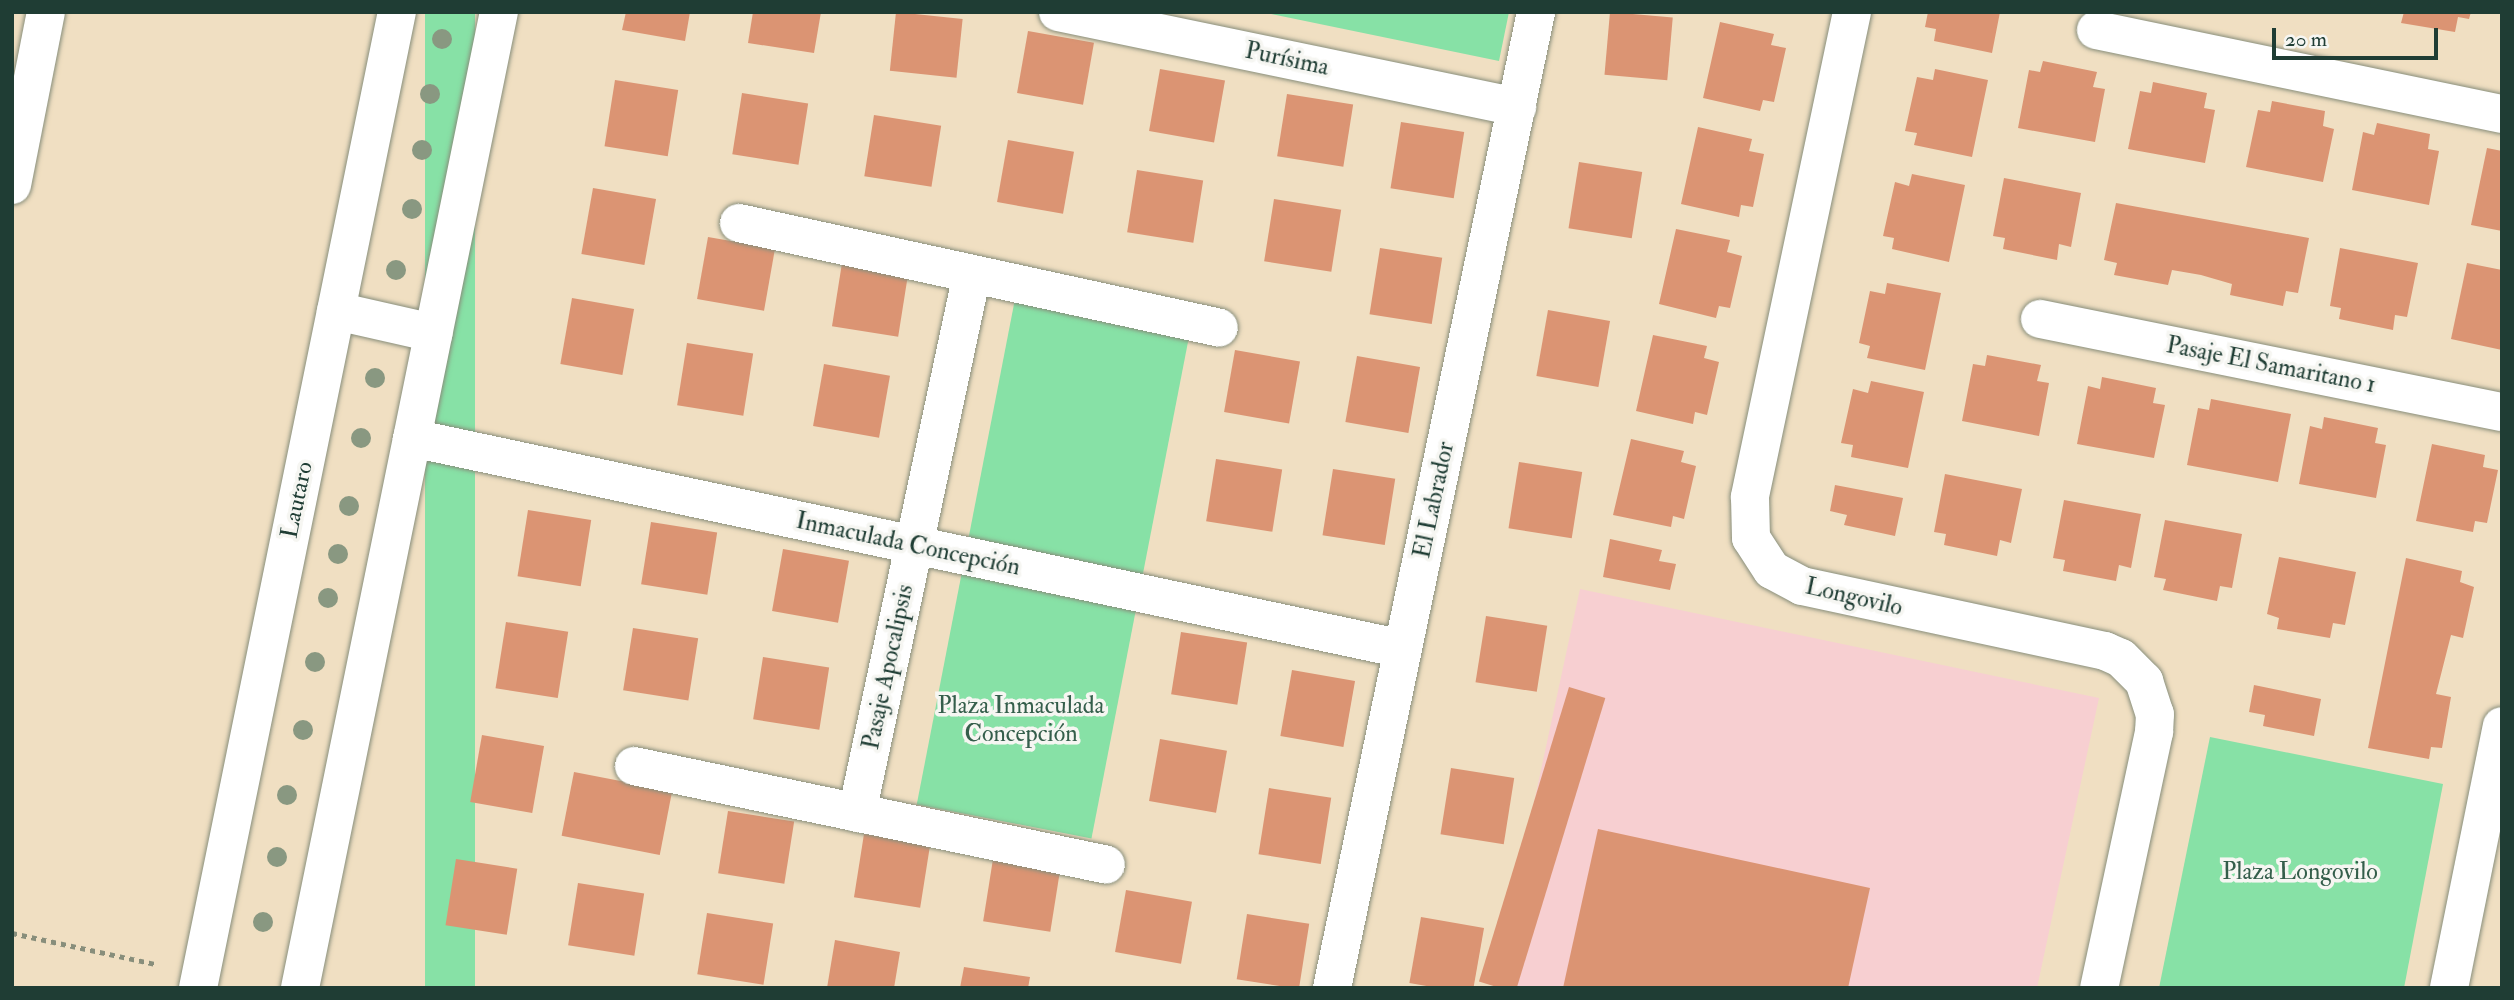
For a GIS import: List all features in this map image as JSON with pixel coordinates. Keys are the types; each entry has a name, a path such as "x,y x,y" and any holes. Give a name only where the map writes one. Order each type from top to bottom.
{"street":[{"path":"12,185 46,12"},
{"name":"Lautaro","path":"199,981 397,12"},
{"path":"300,988 499,12"},
{"name":"El Labrador","path":"1332,988 1536,12"},
{"name":"Longovilo","path":"1852,12 1750,498 1751,538 1772,570 1802,586 2105,652 2121,658 2144,681 2155,714 2154,732 2099,988"},
{"name":"Purísima","path":"1077,14 1517,107"},
{"path":"2096,30 2502,114"},
{"path":"739,223 1219,328"},
{"name":"Pasaje Apocalipsis","path":"857,813 972,274"},
{"path":"336,311 434,333"},
{"name":"Pasaje El Samaritano 1","path":"2040,318 2502,412"},
{"name":"Inmaculada Concepción","path":"412,438 1403,649"},
{"path":"2449,988 2502,726"},
{"path":"634,766 1106,864"}],"path":[{"path":"12,933 199,981"}],"shaded area":[{"path":"1580,589 2099,698 2037,988 1494,988"}],"green space":[{"path":"425,12 475,12 475,988 425,988"},
{"path":"1262,12 1509,12 1499,61"},
{"name":"Plaza Inmaculada Concepción","path":"1015,299 1190,333 1091,839 917,805"},
{"name":"Plaza Longovilo","path":"2210,737 2443,784 2404,988 2159,988"}],"building":[{"path":"626,12 690,12 685,41 622,30"},
{"path":"753,12 821,12 814,53 748,43"},
{"path":"896,12 963,19 956,78 890,71"},
{"path":"1610,12 1673,17 1667,80 1605,75"},
{"path":"1928,12 2000,12 1992,53 1934,41 1936,29 1925,27"},
{"path":"2404,12 2471,12 2469,19 2458,17 2455,32 2401,23"},
{"path":"1720,22 1774,34 1771,45 1786,48 1774,102 1763,100 1760,111 1703,98"},
{"path":"1028,31 1094,43 1083,105 1017,93"},
{"path":"2043,61 2097,72 2093,87 2105,89 2095,142 2018,128 2029,70 2040,72"},
{"path":"1160,69 1225,80 1214,143 1149,131"},
{"path":"1935,69 1988,80 1972,157 1914,145 1917,133 1905,131 1917,77 1933,80"},
{"path":"615,80 678,90 668,156 605,146"},
{"path":"2153,82 2207,93 2204,108 2215,110 2205,163 2128,149 2140,91 2151,93"},
{"path":"742,93 808,103 798,165 732,154"},
{"path":"1287,94 1353,104 1343,167 1277,156"},
{"path":"2272,101 2325,111 2323,126 2334,129 2323,182 2246,167 2258,110 2270,112"},
{"path":"874,115 941,126 931,187 864,176"},
{"path":"1401,122 1464,132 1454,198 1391,188"},
{"path":"2377,123 2430,134 2428,149 2439,151 2429,205 2352,190 2363,132 2374,135"},
{"path":"1698,127 1752,139 1749,151 1764,154 1753,207 1741,205 1739,217 1681,204"},
{"path":"1008,140 1074,152 1063,214 997,202"},
{"path":"2487,148 2502,151 2502,231 2471,225"},
{"path":"1579,162 1642,172 1632,238 1569,228"},
{"path":"1137,170 1203,180 1193,243 1127,232"},
{"path":"1912,174 1965,185 1949,262 1892,249 1894,238 1883,236 1895,182 1909,186"},
{"path":"2004,178 2081,193 2071,247 2059,244 2057,260 2003,249 2005,238 1993,236"},
{"path":"593,188 656,199 644,265 581,254"},
{"path":"1274,199 1341,210 1331,272 1264,261"},
{"path":"2116,203 2309,238 2298,293 2286,291 2283,306 2230,295 2232,284 2201,275 2172,270 2168,285 2114,275 2117,263 2104,260"},
{"path":"1676,229 1730,240 1727,252 1742,256 1730,308 1719,306 1716,318 1659,304"},
{"path":"708,237 775,249 764,311 697,299"},
{"path":"1380,248 1442,258 1432,324 1370,314"},
{"path":"2340,248 2418,263 2407,317 2395,315 2393,330 2339,319 2341,308 2330,306"},
{"path":"842,263 908,273 898,337 832,326"},
{"path":"2467,263 2502,270 2502,350 2451,339"},
{"path":"1887,283 1941,293 1925,370 1867,358 1870,346 1859,343 1870,291 1885,294"},
{"path":"572,298 634,309 622,375 560,364"},
{"path":"1548,310 1610,321 1598,387 1536,376"},
{"path":"1653,335 1707,346 1704,358 1719,362 1707,415 1695,412 1693,424 1636,411"},
{"path":"687,343 753,353 743,416 677,405"},
{"path":"1235,350 1300,361 1289,424 1224,412"},
{"path":"1987,355 2041,365 2037,381 2049,383 2039,436 1962,421 1973,364 1985,366"},
{"path":"1357,356 1420,367 1408,433 1345,422"},
{"path":"824,364 890,376 879,438 813,426"},
{"path":"2102,377 2156,388 2153,403 2165,405 2154,458 2077,444 2088,386 2100,389"},
{"path":"1871,381 1924,392 1908,468 1851,457 1853,445 1841,443 1853,389 1868,393"},
{"path":"2211,399 2291,414 2278,482 2187,465 2198,408 2209,410"},
{"path":"2324,417 2378,428 2375,443 2386,445 2376,498 2299,484 2310,426 2322,429"},
{"path":"1631,439 1684,451 1681,462 1696,466 1684,519 1673,516 1671,527 1613,515"},
{"path":"2432,444 2485,455 2483,467 2498,470 2487,523 2475,521 2473,532 2416,521"},
{"path":"1216,459 1282,469 1272,532 1206,521"},
{"path":"1519,462 1582,472 1572,538 1509,528"},
{"path":"1333,469 1395,479 1385,545 1323,535"},
{"path":"1945,474 2022,489 2011,543 2000,540 1997,556 1944,545 1946,534 1934,532"},
{"path":"1835,485 1903,498 1895,536 1844,525 1847,515 1830,511"},
{"path":"2064,500 2141,514 2131,568 2119,565 2116,581 2063,571 2065,560 2053,558"},
{"path":"528,510 591,520 581,586 518,576"},
{"path":"2165,520 2242,534 2232,588 2220,586 2217,601 2163,590 2166,579 2154,577"},
{"path":"651,522 717,532 707,595 641,584"},
{"path":"1610,539 1662,550 1659,561 1676,564 1670,590 1603,577"},
{"path":"783,549 849,561 838,623 772,611"},
{"path":"2279,557 2356,572 2345,625 2333,623 2330,638 2277,629 2279,618 2267,614"},
{"path":"2406,558 2462,571 2460,582 2474,587 2463,638 2451,635 2436,694 2451,697 2442,748 2431,747 2429,759 2368,748"},
{"path":"1486,616 1547,626 1537,692 1476,682"},
{"path":"506,622 568,632 558,698 496,688"},
{"path":"633,628 698,638 688,701 623,690"},
{"path":"1181,632 1247,642 1237,705 1171,694"},
{"path":"763,657 829,667 819,730 753,719"},
{"path":"1292,670 1355,681 1343,747 1280,736"},
{"path":"2254,685 2321,699 2314,736 2263,726 2265,715 2249,712"},
{"path":"1569,687 1605,698 1517,988 1500,988 1479,982"},
{"path":"482,735 544,746 532,813 470,802"},
{"path":"1160,739 1227,751 1216,813 1149,801"},
{"path":"1451,768 1514,778 1504,844 1441,834"},
{"path":"574,772 672,791 660,855 562,836"},
{"path":"1269,788 1331,798 1321,864 1259,854"},
{"path":"728,811 794,821 784,884 718,873"},
{"path":"1598,829 1870,888 1848,988 1563,988"},
{"path":"864,834 930,844 920,908 854,897"},
{"path":"456,859 517,869 507,935 446,925"},
{"path":"993,859 1060,870 1050,932 983,921"},
{"path":"578,883 644,893 634,956 568,945"},
{"path":"1126,890 1192,902 1181,964 1115,952"},
{"path":"707,913 773,923 763,985 697,974"},
{"path":"1247,914 1309,924 1299,988 1237,979"},
{"path":"1421,917 1484,928 1473,988 1438,988 1409,983"},
{"path":"835,940 900,952 894,988 827,988"},
{"path":"964,967 1030,977 1028,988 960,988"}]}
